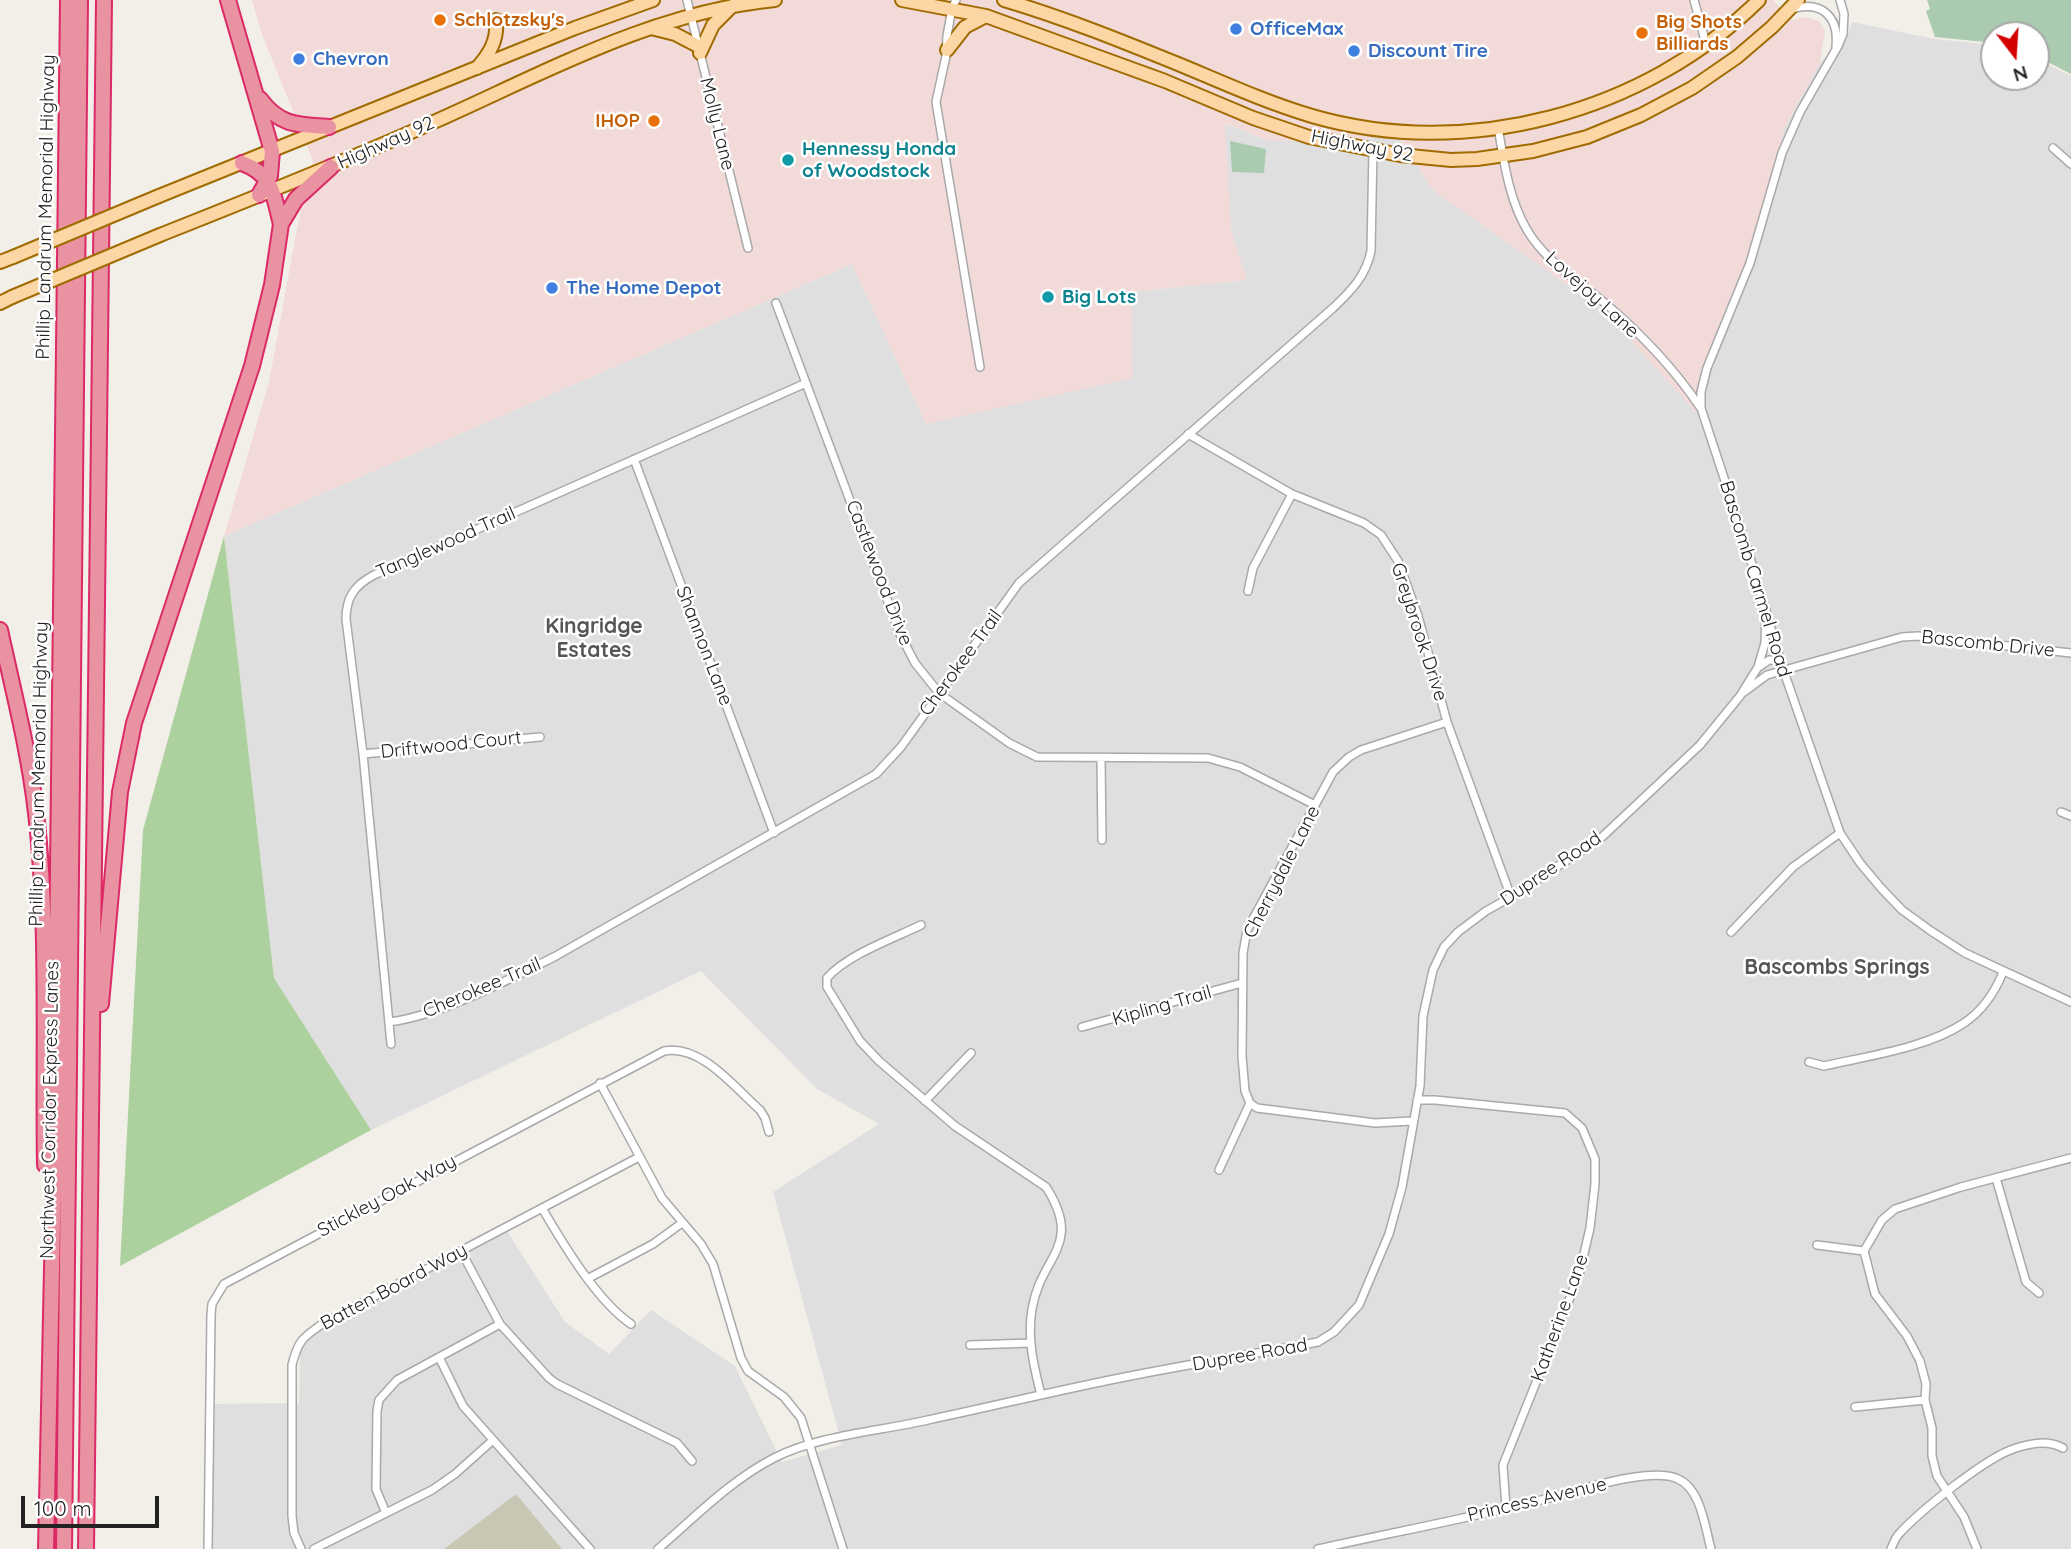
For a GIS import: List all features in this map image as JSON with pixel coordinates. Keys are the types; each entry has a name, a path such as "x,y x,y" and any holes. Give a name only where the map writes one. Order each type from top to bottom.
{"highway":[{"name":"Phillip Landrum Memorial Highway","path":"46,1549 68,0"},
{"name":"Northwest Corridor Express Lanes","path":"64,1549 80,0"},
{"path":"86,1549 104,0"},
{"path":"228,0 272,150 267,189"},
{"path":"257,95 282,121 329,127"},
{"path":"242,163 253,167 267,189 281,224"},
{"path":"92,1118 117,816 124,768 142,698 258,346 272,285 281,224 296,199 331,167"},
{"path":"0,630 28,764 38,840 42,926 45,1225 52,1249"}],"main road":[{"name":"Highway 92","path":"0,262 329,127 606,16 653,0"},
{"name":"Highway 92","path":"6,300 267,189 331,167 647,28 690,14 775,0"},
{"name":"Highway 92","path":"902,0 954,4 1309,137 1373,150 1451,160 1503,156 1587,137 1641,115 1722,68 1756,41 1798,0"},
{"name":"Highway 92","path":"1004,0 1084,27 1257,98 1314,116 1402,131 1452,132 1553,117 1604,100 1656,76 1706,44 1759,0"},
{"path":"647,28 675,34 699,50 713,25 732,6"},
{"path":"947,50 965,27 986,16"},
{"path":"477,68 493,45 496,20"}],"street":[{"name":"Molly Lane","path":"687,0 748,248"},
{"path":"1694,0 1706,44"},
{"name":"Bascomb Carmel Road","path":"1840,0 1844,25 1838,46 1800,112 1782,153 1750,263 1707,368 1701,392 1701,408 1780,660 1840,833 1860,863 1902,910 1965,953 2071,1002"},
{"path":"954,4 936,95 936,110 980,367"},
{"path":"1788,11 1807,6 1825,12 1835,25 1836,45 1833,54"},
{"name":"Lovejoy Lane","path":"1498,127 1503,156 1520,216 1540,248 1627,324 1685,386 1701,408"},
{"path":"2053,148 2071,164"},
{"name":"Cherokee Trail","path":"389,1022 411,1018 438,1008 527,970 876,774 901,747 1019,583 1333,308 1363,274 1371,251 1373,150"},
{"name":"Castlewood Drive","path":"776,303 900,634 915,663 939,693 1009,743 1037,757 1190,757 1224,761 1315,805"},
{"name":"Tanglewood Trail","path":"391,1044 363,754 346,619 346,607 355,588 364,580 387,569 806,383"},
{"name":"Greybrook Drive","path":"1188,434 1292,494 1364,523 1381,535 1398,561 1418,615 1447,722 1511,897"},
{"name":"Shannon Lane","path":"634,459 774,833"},
{"path":"1248,591 1253,568 1292,494"},
{"name":"Dupree Road","path":"658,1549 736,1482 777,1456 848,1435 1126,1377 1318,1342 1334,1332 1359,1305 1389,1234 1402,1187 1420,1086 1423,1016 1433,970 1444,947 1458,932 1486,911 1602,837 1700,745 1740,696 1758,667 1765,643 1766,609"},
{"name":"Bascomb Drive","path":"1783,669 1902,637 1918,636 2071,653"},
{"path":"1758,667 1769,660 1780,660"},
{"name":"Dupree Road","path":"1740,696 1766,675 1783,669"},
{"name":"Cherrydale Lane","path":"1250,1103 1245,1091 1242,1056 1243,953 1247,930 1333,772 1349,757 1377,744 1447,722"},
{"name":"Driftwood Court","path":"363,754 540,737"},
{"path":"1101,758 1102,840"},
{"path":"2061,812 2071,816"},
{"path":"1731,932 1793,867 1840,833"},
{"path":"920,925 833,971 827,978 827,987 860,1041 963,1132 1046,1186 1055,1200 1061,1217 1059,1248 1038,1287 1032,1308 1032,1360 1041,1395"},
{"path":"1809,1062 1824,1066 1916,1044 1948,1031 1964,1023 1981,1008 1996,989 2003,972"},
{"name":"Kipling Trail","path":"1082,1027 1242,983"},
{"name":"Stickley Oak Way","path":"208,1549 211,1315 212,1304 223,1284 664,1051 687,1051 706,1062 760,1111 769,1132"},
{"path":"925,1101 971,1053"},
{"path":"600,1083 662,1198 701,1244 713,1264 741,1358 748,1371 784,1397 801,1418 843,1549"},
{"name":"Katherine Lane","path":"1417,1100 1565,1113 1582,1128 1595,1159 1590,1228 1579,1275 1503,1465 1506,1508"},
{"path":"1219,1170 1250,1103 1257,1108 1375,1123 1412,1121"},
{"name":"Batten Board Way","path":"301,1549 294,1533 292,1516 292,1365 296,1348 302,1338 322,1324 639,1157"},
{"path":"1977,1549 1964,1517 1937,1476 1932,1456 1932,1428 1925,1401 1926,1384 1920,1361 1907,1336 1875,1294 1864,1251 1882,1220 1895,1209 2071,1158"},
{"path":"1996,1178 2026,1282 2039,1293"},
{"path":"542,1208 568,1252 616,1314 631,1324"},
{"path":"589,1278 653,1244 682,1223"},
{"path":"1817,1245 1864,1251"},
{"path":"461,1251 500,1324 557,1384 677,1443 692,1461"},
{"path":"386,1513 376,1489 379,1399 397,1380 500,1324"},
{"path":"970,1345 1031,1343"},
{"path":"439,1357 463,1406 590,1549"},
{"path":"1855,1407 1925,1401"},
{"path":"314,1549 444,1482 493,1440"},
{"path":"1891,1549 1896,1537 1989,1461 2015,1448 2051,1442 2063,1448"},
{"name":"Princess Avenue","path":"1318,1549 1506,1508 1618,1480 1661,1475 1678,1478 1689,1487 1698,1502 1711,1549"}],"shaded area":[{"path":"252,0 1773,0 1792,20 1806,17 1819,21 1825,31 1820,63 1785,126 1727,327 1696,412 1602,309 1434,191 1400,140 1379,138 1269,141 1225,123 1231,230 1247,280 1131,292 1133,378 926,424 852,264 224,536 269,382 297,228 313,161 261,32"},
{"path":"1852,22 1935,39 1980,44 1980,91 2050,91 2050,65 2071,76 2071,1549 562,1549 516,1494 444,1549 212,1549 215,1404 299,1403 300,1354 307,1334 505,1228 565,1322 609,1354 651,1310 735,1366 782,1462 842,1445 773,1192 879,1124 817,1089 701,971 371,1130 274,978 224,536 852,264 926,424 1131,292 1247,280 1231,230 1224,123 1269,141 1379,138 1400,140 1434,191 1602,309 1696,411 1727,327 1785,126 1820,63 1849,31"},
{"path":"516,1494 562,1549 444,1549"}],"green space":[{"path":"1927,0 2071,0 2071,74 2050,63 2050,21 1980,21 1980,42 1935,37 1926,11 1930,9"},
{"path":"1230,141 1266,149 1264,173 1232,172"},
{"path":"224,536 274,978 371,1130 120,1266 143,830"}],"place":[{"name":"Schlotzsky's","path":"440,20"},
{"name":"OfficeMax","path":"1236,29"},
{"name":"Big Shots Billiards","path":"1642,33"},
{"name":"Discount Tire","path":"1354,51"},
{"name":"Chevron","path":"299,59"},
{"name":"IHOP","path":"654,121"},
{"name":"Hennessy Honda of Woodstock","path":"788,160"},
{"name":"The Home Depot","path":"552,288"},
{"name":"Big Lots","path":"1048,297"}],"district":[{"name":"Kingridge Estates","path":"594,639"},
{"name":"Bascombs Springs","path":"1837,968"}]}
